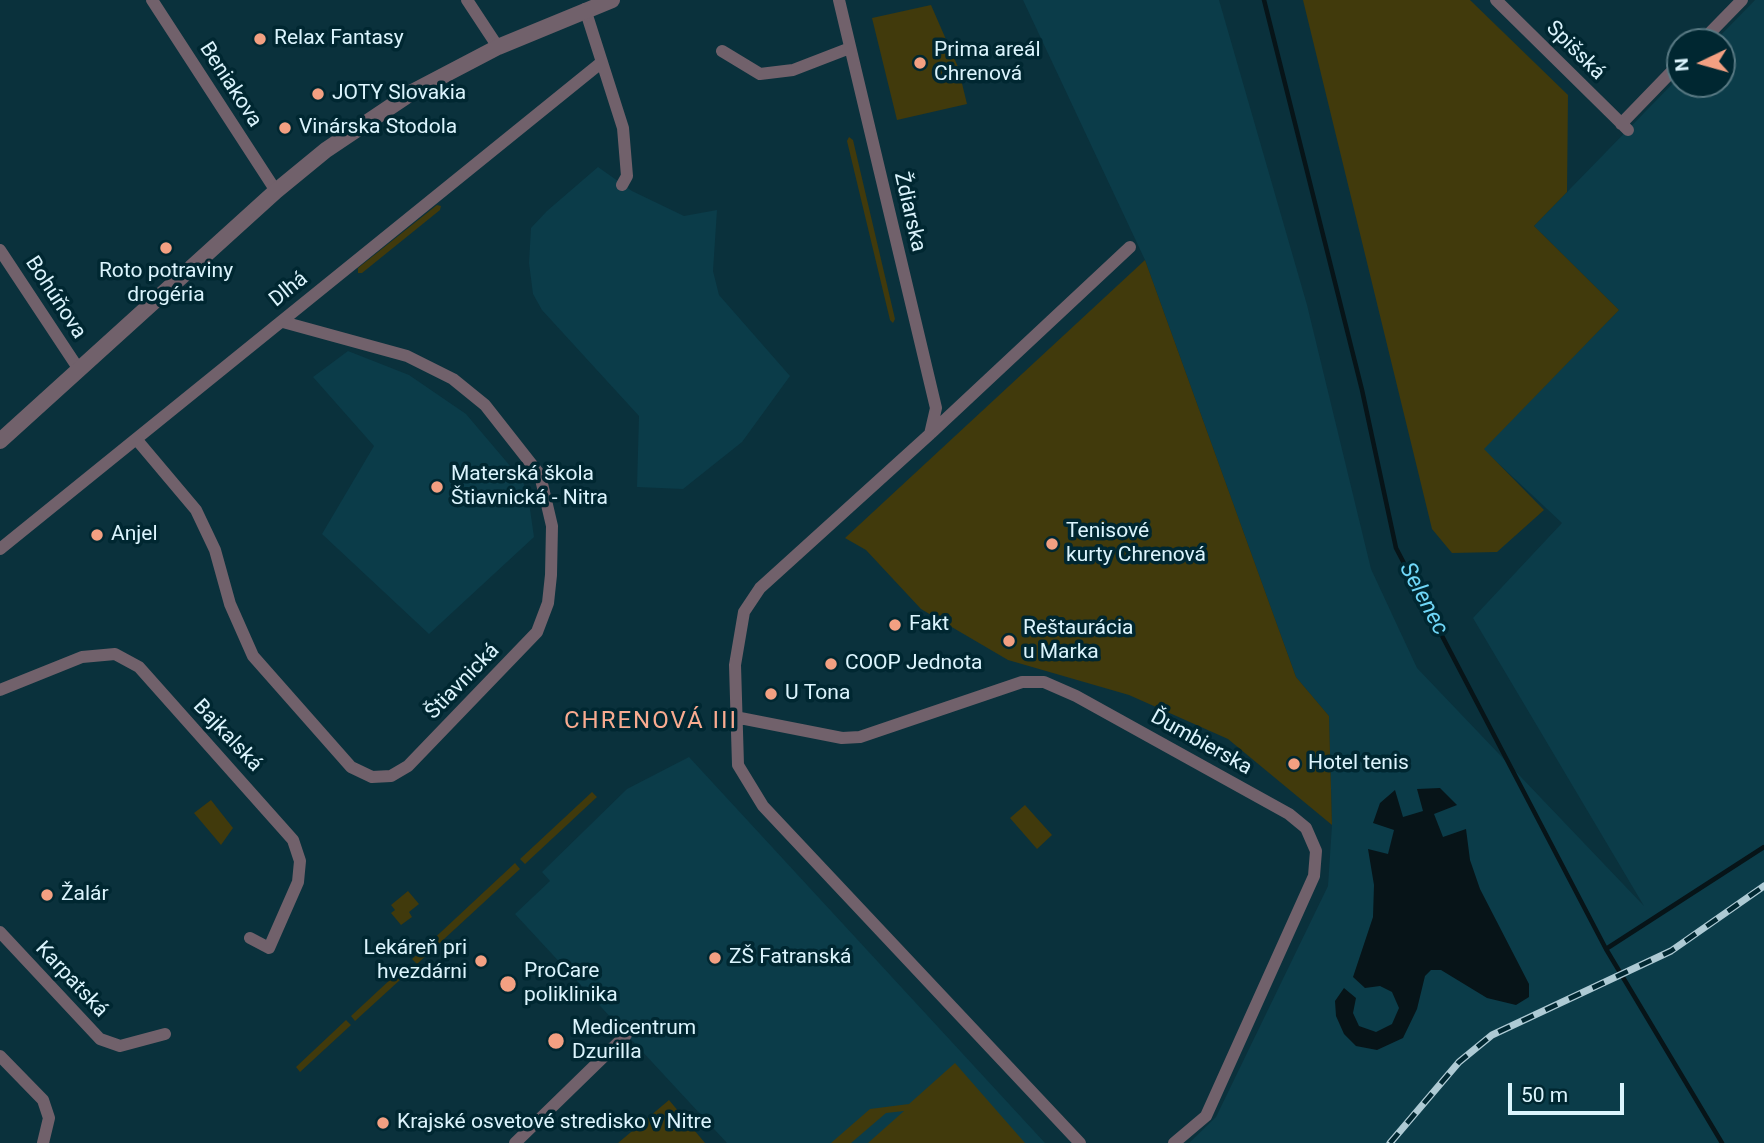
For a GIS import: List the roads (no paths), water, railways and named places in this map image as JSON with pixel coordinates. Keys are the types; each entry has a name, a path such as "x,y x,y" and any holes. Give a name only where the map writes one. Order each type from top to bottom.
{"street":[{"name":"Beniakova","path":"152,0 276,191"},
{"path":"467,0 498,47"},
{"path":"0,441 276,191 326,150 414,91 498,47 612,0"},
{"name":"Ždiarska","path":"839,0 936,408 930,434"},
{"name":"Spišská","path":"1496,0 1625,127 1666,80"},
{"path":"1714,28 1741,0"},
{"path":"585,9 623,128 626,176 622,185"},
{"path":"722,51 760,74 793,70 850,48"},
{"name":"Dlhá","path":"0,549 602,62"},
{"path":"1080,1143 762,806 738,765 734,717 735,665 744,612 760,588 1130,247"},
{"name":"Bohúňova","path":"0,250 78,368"},
{"name":"Štiavnická","path":"137,440 196,510 215,550 230,604 253,656 351,767 372,777 391,776 408,766 537,632 548,603 552,526 540,475 485,405 453,379 407,356 283,321"},
{"name":"Bajkalská","path":"0,690 82,657 115,654 139,667 293,840 300,861 298,882 269,948 250,938"},
{"name":"Ďumbierska","path":"734,717 842,738 860,737 1022,682 1044,682 1076,696 1289,814 1306,828 1316,851 1314,876 1206,1116 1174,1143"},
{"name":"Karpatská","path":"0,932 100,1039 120,1046 164,1034"},
{"path":"515,1143 626,1035"},
{"path":"0,1055 43,1100 49,1118 43,1143"}],"waterway":[{"name":"Selenec","path":"1264,0 1362,390 1396,548 1606,949 1722,1143"},
{"path":"1606,949 1764,847"}],"railway":[{"path":"1390,1143 1459,1062 1492,1035 1671,951 1764,886"}],"place":[{"name":"Relax Fantasy","path":"260,39"},
{"name":"Prima areál Chrenová","path":"920,63"},
{"name":"JOTY Slovakia","path":"318,94"},
{"name":"Vinárska Stodola","path":"285,128"},
{"name":"Roto potraviny drogéria","path":"166,248"},
{"name":"Materská škola Štiavnická - Nitra","path":"437,487"},
{"name":"Anjel","path":"97,535"},
{"name":"Tenisové kurty Chrenová","path":"1052,544"},
{"name":"Fakt","path":"895,625"},
{"name":"Reštaurácia u Marka","path":"1009,641"},
{"name":"COOP Jednota","path":"831,664"},
{"name":"U Tona","path":"771,694"},
{"name":"Hotel tenis","path":"1294,764"},
{"name":"Žalár","path":"47,895"},
{"name":"ZŠ Fatranská","path":"715,958"},
{"name":"Lekáreň pri hvezdárni","path":"481,961"},
{"name":"ProCare poliklinika","path":"508,984"},
{"name":"Medicentrum Dzurilla","path":"556,1041"},
{"name":"Krajské osvetové stredisko v Nitre","path":"383,1123"}],"district":[{"name":"CHRENOVÁ III","path":"651,722"}]}
